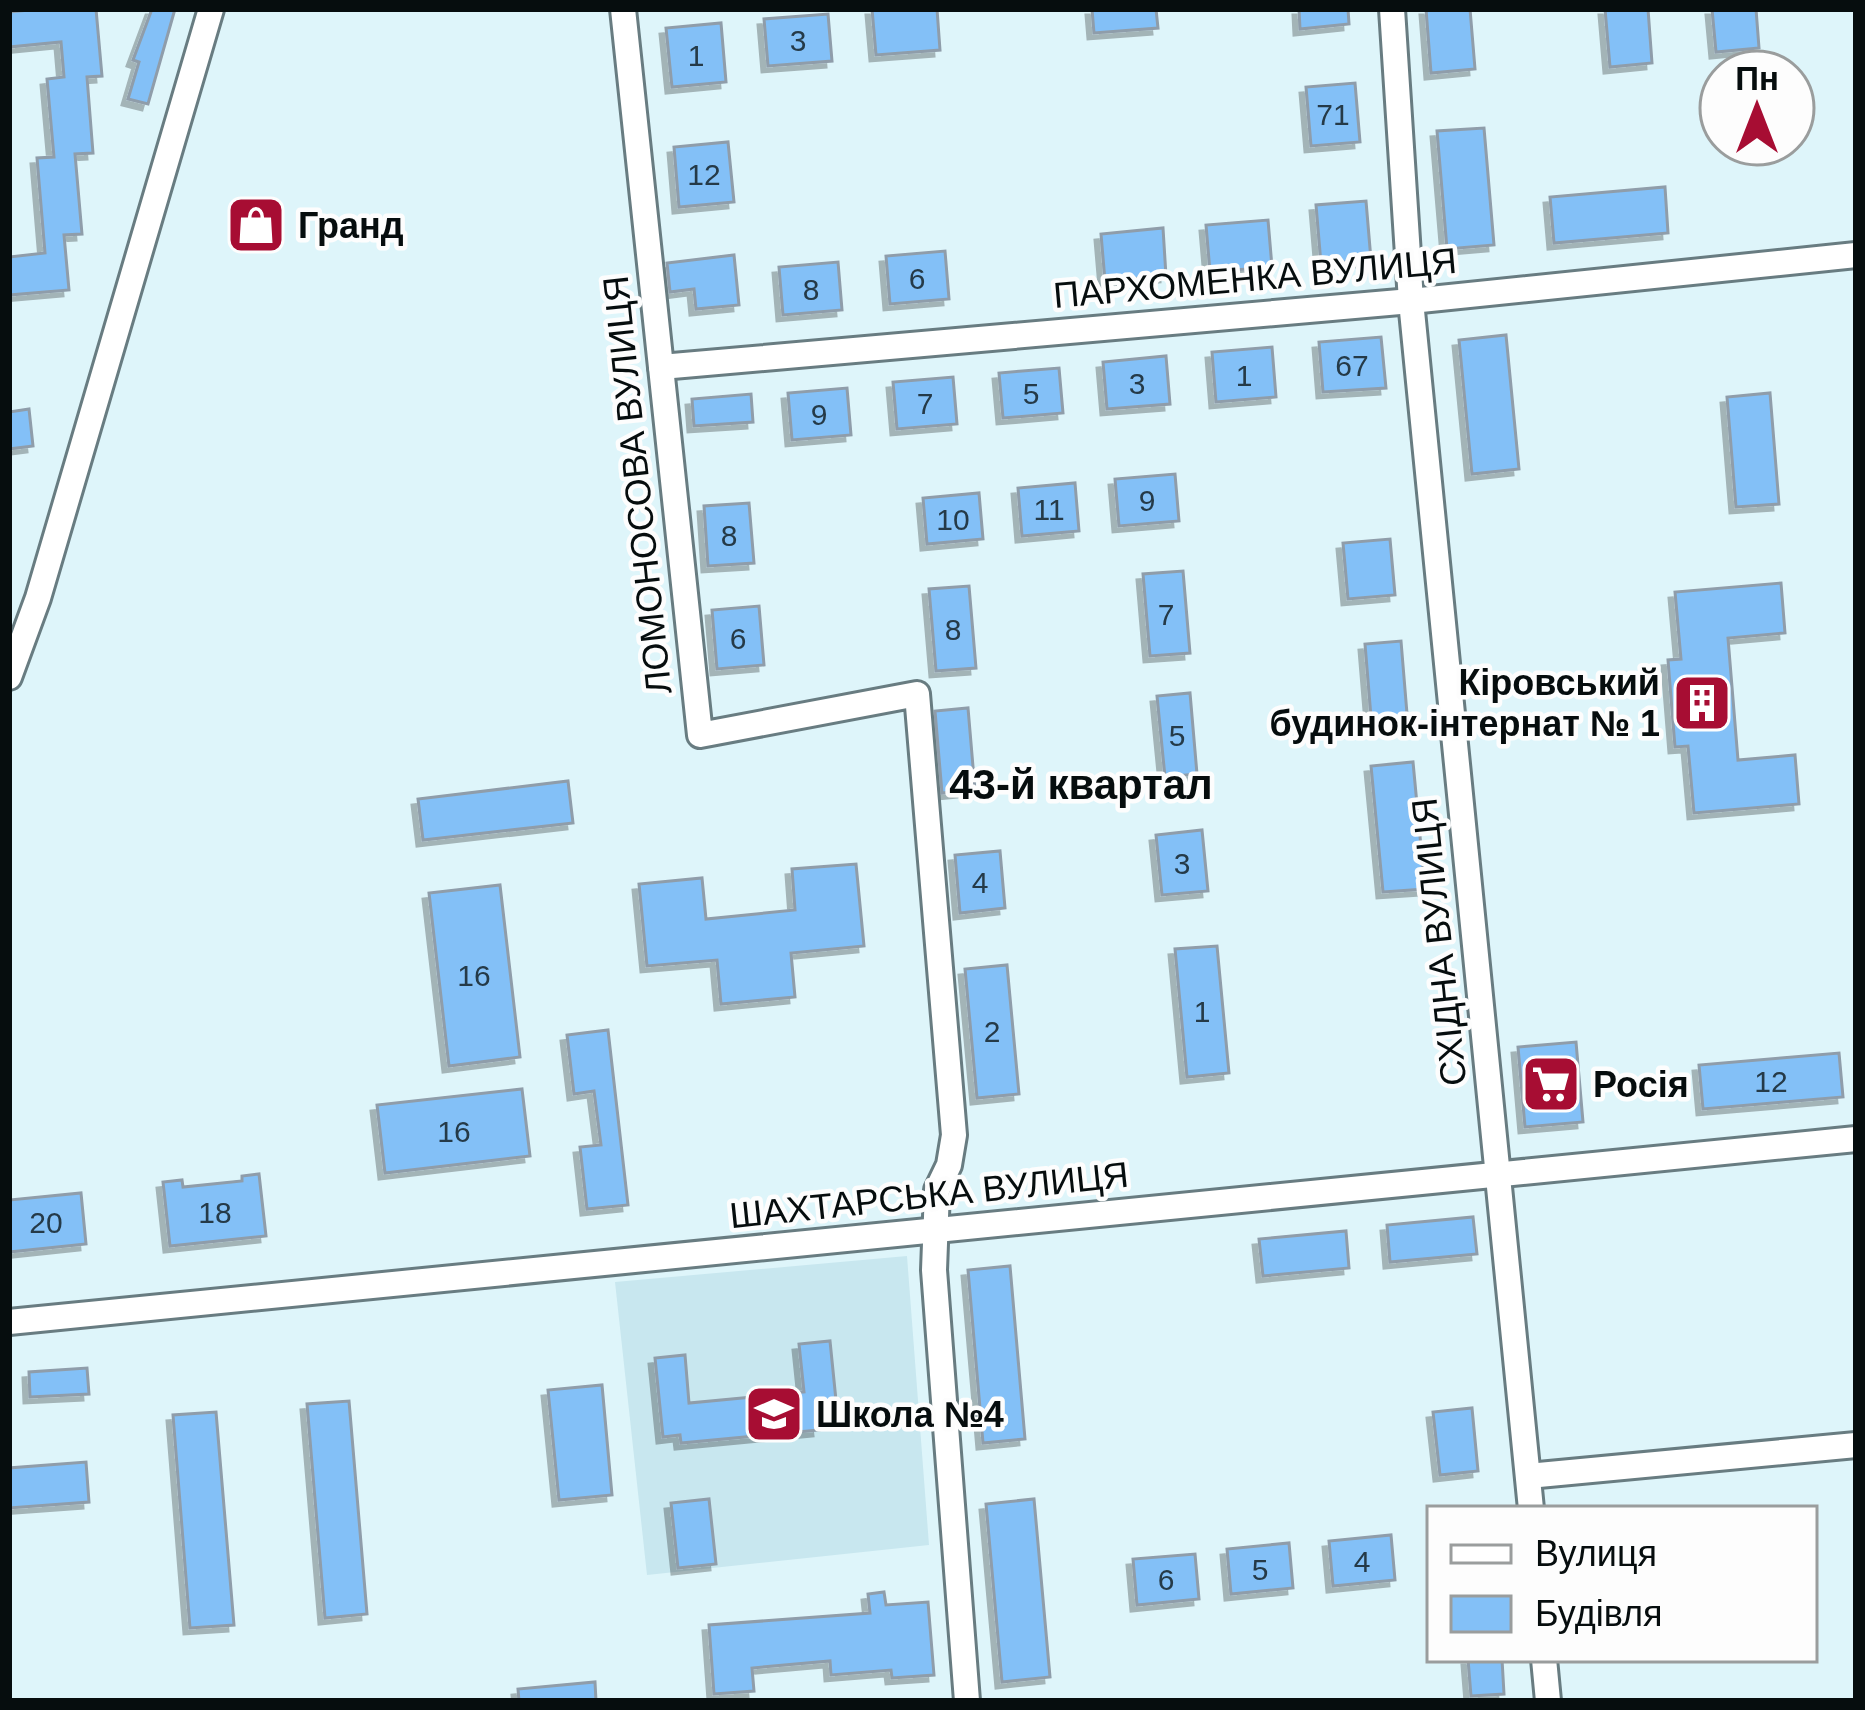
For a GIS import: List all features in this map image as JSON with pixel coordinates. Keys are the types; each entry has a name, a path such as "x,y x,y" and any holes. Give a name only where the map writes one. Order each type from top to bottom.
{"street":[{"path":"9,677 38,598 212,9"},
{"name":"ЛОМОНОСОВА ВУЛИЦЯ","path":"622,9 700,735 917,694 954,1135 949,1165 937,1190 935,1230"},
{"name":"СХІДНА ВУЛИЦЯ","path":"1392,9 1411,301 1531,1506"},
{"name":"ПАРХОМЕНКА ВУЛИЦЯ","path":"661,368 1411,301 1856,255"},
{"name":"ШАХТАРСЬКА ВУЛИЦЯ","path":"9,1322 1856,1139"},
{"path":"935,1230 934,1270 967,1701"},
{"path":"1528,1476 1856,1445"},
{"path":"1544,1662 1548,1701"}],"shaded area":[{"name":"Школа №4","path":"907,1256 929,1545 647,1575 615,1282"}],"building":[{"path":"96,9 102,76 87,77 93,153 75,154 82,234 64,235 69,290 9,295 9,257 45,253 37,158 54,157 47,79 64,77 61,42 9,47 9,12"},
{"path":"152,9 175,9 148,104 128,99 139,62 133,60"},
{"path":"872,9 937,9 940,50 876,55"},
{"path":"1092,9 1156,9 1158,28 1094,33"},
{"path":"1299,9 1348,9 1349,24 1300,29"},
{"path":"1426,9 1470,9 1475,69 1431,73"},
{"path":"1605,9 1648,9 1652,63 1610,67"},
{"path":"1712,9 1756,9 1759,48 1716,48"},
{"path":"828,14 832,61 768,66 764,19"},
{"path":"721,23 726,82 672,87 666,28"},
{"path":"1355,83 1360,142 1311,146 1306,87"},
{"path":"1484,128 1494,245 1447,249 1437,131"},
{"path":"728,142 734,202 679,207 674,147"},
{"path":"1665,187 1668,233 1554,243 1550,197"},
{"path":"1366,201 1371,260 1321,264 1316,205"},
{"path":"1268,220 1272,267 1210,272 1206,225"},
{"path":"1163,228 1166,276 1105,281 1101,234"},
{"path":"945,251 949,299 890,304 886,256"},
{"path":"734,255 739,305 696,309 694,289 670,292 667,263"},
{"path":"838,262 842,310 783,315 779,267"},
{"path":"1506,335 1519,469 1472,474 1459,340"},
{"path":"1381,337 1386,388 1323,392 1319,342"},
{"path":"1272,347 1276,397 1216,402 1212,352"},
{"path":"1166,356 1170,404 1107,409 1103,362"},
{"path":"1059,368 1063,413 1003,418 999,373"},
{"path":"953,377 957,424 897,429 893,382"},
{"path":"847,388 851,435 792,440 788,393"},
{"path":"1770,393 1779,504 1736,507 1727,397"},
{"path":"751,394 753,422 694,426 692,399"},
{"path":"29,409 33,446 9,449 9,412"},
{"path":"1175,474 1179,521 1119,526 1115,479"},
{"path":"1075,483 1079,531 1022,536 1018,488"},
{"path":"979,493 983,539 927,544 923,498"},
{"path":"749,503 754,563 708,566 704,506"},
{"path":"1390,539 1395,595 1348,599 1343,543"},
{"path":"1183,571 1190,653 1150,656 1143,574"},
{"name":"Кіровський будинок-інтернат № 1","path":"1781,583 1785,633 1728,638 1738,760 1795,755 1799,804 1694,813 1688,746 1675,747 1668,660 1681,659 1675,592"},
{"path":"969,586 976,668 936,671 929,589"},
{"path":"759,606 764,665 717,669 712,610"},
{"path":"1401,641 1408,726 1372,729 1365,644"},
{"path":"1190,693 1197,774 1165,777 1157,696"},
{"path":"968,708 975,790 942,793 935,711"},
{"path":"1413,762 1425,889 1383,892 1371,766"},
{"path":"568,781 573,823 423,840 418,799"},
{"path":"1202,830 1208,891 1162,895 1156,835"},
{"path":"1000,851 1005,908 960,913 955,855"},
{"path":"856,864 864,946 791,953 795,997 721,1004 717,960 647,966 639,884 702,878 706,919 795,910 792,869"},
{"path":"500,885 520,1057 449,1066 429,893"},
{"path":"1217,946 1229,1073 1187,1077 1175,949"},
{"path":"1007,965 1019,1094 977,1098 965,969"},
{"path":"608,1030 628,1205 587,1209 580,1147 601,1145 594,1091 574,1094 567,1035"},
{"name":"Росія","path":"1576,1042 1583,1122 1525,1127 1518,1047"},
{"path":"1839,1053 1843,1097 1703,1109 1699,1065"},
{"path":"522,1089 530,1156 385,1173 377,1105"},
{"path":"259,1174 266,1236 170,1246 163,1182 182,1180 183,1187 242,1181 242,1176"},
{"path":"81,1193 86,1244 9,1252 9,1200"},
{"path":"1473,1217 1477,1254 1390,1262 1387,1225"},
{"path":"1346,1231 1349,1268 1263,1276 1259,1239"},
{"path":"1010,1266 1025,1439 983,1443 968,1270"},
{"name":"Школа №4","path":"830,1341 838,1420 818,1422 819,1430 681,1443 680,1435 663,1437 655,1358 685,1355 689,1403 804,1392 799,1344"},
{"path":"87,1368 89,1394 30,1397 29,1372"},
{"path":"602,1385 612,1495 559,1500 548,1390"},
{"path":"349,1401 367,1614 325,1618 307,1404"},
{"path":"1472,1408 1478,1471 1440,1475 1433,1412"},
{"path":"216,1412 234,1625 190,1628 173,1415"},
{"path":"86,1462 89,1502 9,1508 9,1468"},
{"path":"709,1499 716,1564 678,1568 671,1503"},
{"path":"1034,1499 1050,1677 1002,1682 986,1504"},
{"path":"1391,1535 1395,1580 1333,1586 1329,1541"},
{"path":"1289,1543 1293,1588 1231,1594 1227,1549"},
{"path":"1195,1554 1199,1599 1137,1605 1133,1559"},
{"path":"884,1592 886,1605 928,1602 934,1675 892,1678 891,1670 831,1675 830,1661 752,1668 754,1691 714,1694 709,1625 870,1613 868,1594"},
{"path":"1468,1662 1502,1662 1504,1694 1471,1696"},
{"path":"595,1682 596,1701 519,1701 518,1689"}],"place":[{"name":"Гранд","path":"256,225"},
{"name":"Кіровський будинок-інтернат № 1","path":"1702,703"},
{"name":"Росія","path":"1551,1084"},
{"name":"Школа №4","path":"774,1414"}],"district":[{"name":"43-й квартал","path":"1081,784"}]}
